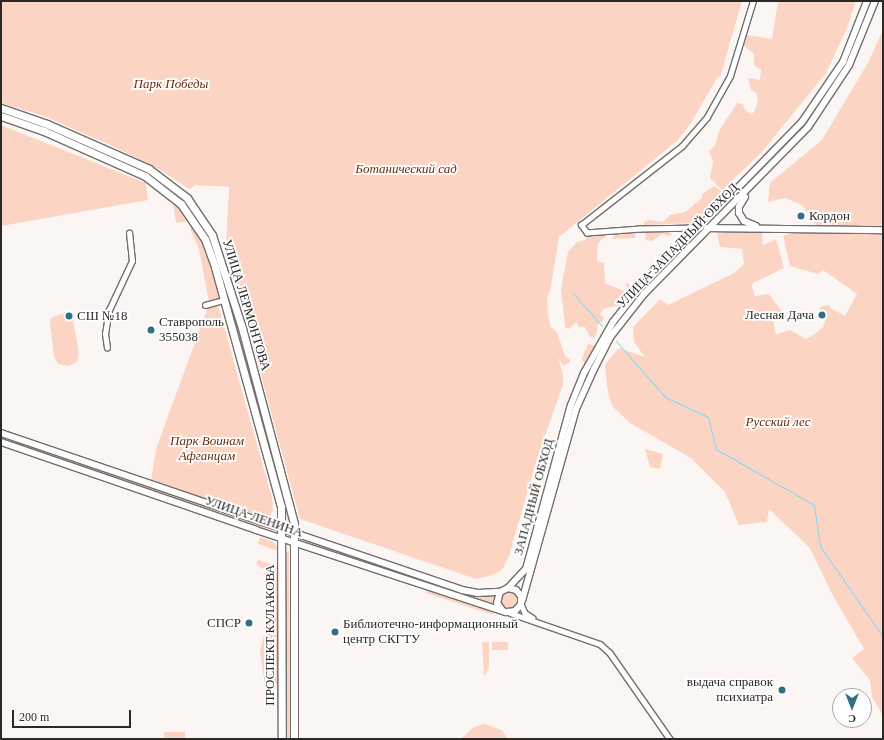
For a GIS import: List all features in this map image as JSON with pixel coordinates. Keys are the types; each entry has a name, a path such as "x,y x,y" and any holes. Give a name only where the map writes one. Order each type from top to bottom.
{"main road":[{"name":"УЛИЦА ЗАПАДНЫЙ ОБХОД","path":"571,405 584,373 613,322 639,289 764,163 816,103 843,62 867,1"},
{"name":"УЛИЦА ЗАПАДНЫЙ ОБХОД","path":"521,602 576,409 594,369 625,317 644,294 769,169 808,127 836,88 858,45 875,1"},
{"name":"УЛИЦА ЛЕРМОНТОВА","path":"1,108 47,124 149,169 187,198 205,222 218,250 258,388 295,534"},
{"name":"УЛИЦА ЛЕРМОНТОВА","path":"1,116 44,131 129,169 170,194 189,214 205,239 224,300 280,503 282,530"},
{"path":"769,169 742,200 739,213 749,224 769,228"},
{"path":"700,228 883,230"},
{"path":"248,390 258,388"},
{"name":"ЗАПАДНЫЙ ОБХОД","path":"508,588 521,577 529,559 571,405"},
{"name":"УЛИЦА ЛЕНИНА","path":"1,432 282,530 462,590 478,594 500,592"},
{"name":"УЛИЦА ЛЕНИНА","path":"1,442 282,539 502,610"},
{"name":"ПРОСПЕКТ КУЛАКОВА","path":"282,530 282,739"},
{"name":"ПРОСПЕКТ КУЛАКОВА","path":"294,739 295,534"},
{"path":"508,588 516,590 521,602 510,613 502,610 497,599 500,592 508,588"}],"street":[{"path":"700,228 640,229 587,233 581,225 682,146 707,117 730,76 753,1"},
{"path":"107,348 106,334 109,310 132,261 128,233"},
{"path":"205,305 224,300"},
{"path":"521,602 528,616 546,625"},
{"path":"510,613 596,642 610,653 670,739"}],"green space":[{"name":"Ботанический сад","path":"1,1 742,1 720,77 717,78 691,123 678,140 559,237 550,292 547,298 548,315 551,327 557,332 565,356 570,359 570,362 563,366 558,357 563,374 563,385 538,455 509,556 502,570 493,575 476,579 300,519 226,247 229,187 196,185 189,189 159,169 112,146 44,116 1,103"},
{"path":"778,1 856,1 847,28 826,73 761,153 722,190 710,178 713,162 709,151 715,146 719,131 737,103 743,104 745,110 752,115 756,108 758,100 756,93 751,90 748,78 760,80 761,70 754,65 754,54 743,45 746,35 772,39"},
{"path":"869,1 871,1 864,22 847,63 820,106 753,181 804,123 832,84 855,40"},
{"name":"Русский лес","path":"883,30 883,716 872,697 870,680 852,658 864,649 832,594 810,548 769,509 767,522 739,525 725,492 691,458 630,423 612,406 608,393 605,367 606,363 619,348 645,357 634,342 633,327 660,299 668,305 734,273 744,264 742,249 720,247 717,233 762,233 763,245 776,239 784,268 753,283 752,287 755,296 769,294 785,316 773,320 776,334 790,330 806,339 815,334 823,327 826,318 826,312 819,309 822,306 830,305 830,308 845,316 857,294 823,270 818,274 790,266 783,236 816,225 802,205 785,198 768,202 770,183 822,140 868,63"},
{"path":"1,111 30,120 147,171 185,200 210,236 220,265 253,387 251,387 207,238 183,202 146,174 1,113"},
{"path":"1,125 146,183 148,200 1,226"},
{"path":"714,186 721,191 696,223 644,225 644,222 648,220 663,222 670,215 685,212 702,198 702,194"},
{"path":"158,190 168,196 178,206 188,221 176,223 173,203"},
{"path":"192,225 200,236 210,262 219,296 218,300 209,302 199,249 190,229"},
{"path":"645,231 668,231 672,234 669,236 662,234 652,241 646,240"},
{"path":"636,232 635,238 612,239 616,233"},
{"path":"605,234 606,236 598,243 597,261 604,263 605,283 627,292 629,290 625,284 627,282 632,289 620,305 603,309 600,315 604,317 603,321 598,324 596,337 590,337 585,327 579,327 576,322 569,329 565,327 561,289 568,252 577,242 585,240 588,236"},
{"name":"Парк Воинам Афганцам","path":"218,305 272,498 273,511 266,522 151,481 156,449 208,307"},
{"path":"61,314 71,316 73,320 79,353 77,362 68,366 58,364 54,357 50,323 51,318"},
{"path":"588,344 597,346 585,366 582,358"},
{"path":"255,390 292,524 291,525 289,525 252,391"},
{"path":"1,436 51,453 51,455 1,439"},
{"path":"645,449 663,454 660,469 650,467"},
{"path":"61,457 267,528 267,529 61,459"},
{"path":"260,537 274,542 279,551 258,544"},
{"path":"306,541 465,594 494,595 494,605 305,543"},
{"path":"289,551 291,739 285,739 285,553"},
{"path":"258,560 280,567 280,685 267,684 264,679 260,652 265,631 266,572 256,564"},
{"path":"427,591 492,611 493,615 426,593"},
{"path":"509,591 513,592 517,596 517,604 513,608 509,609 505,608 501,604 500,600 501,596 505,592"},
{"path":"482,642 489,642 489,668 484,677"},
{"path":"492,642 508,642 508,650 492,650"},
{"path":"484,724 502,730 508,739 461,739 474,727"},
{"path":"164,732 185,732 185,739 164,739"}],"waterway":[{"path":"573,293 602,326"},
{"path":"616,341 665,397 708,417 716,449 814,505 820,546 883,637"}],"place":[{"name":"Кордон","path":"801,216"},
{"name":"Лесная Дача","path":"822,315"},
{"name":"СШ №18","path":"69,316"},
{"name":"Ставрополь 355038","path":"151,330"},
{"name":"СПСР","path":"249,623"},
{"name":"Библиотечно-информационный центр СКГТУ","path":"335,632"},
{"name":"выдача справок психиатра","path":"782,690"}],"park label":[{"name":"Парк Победы","path":"171,84"}]}
